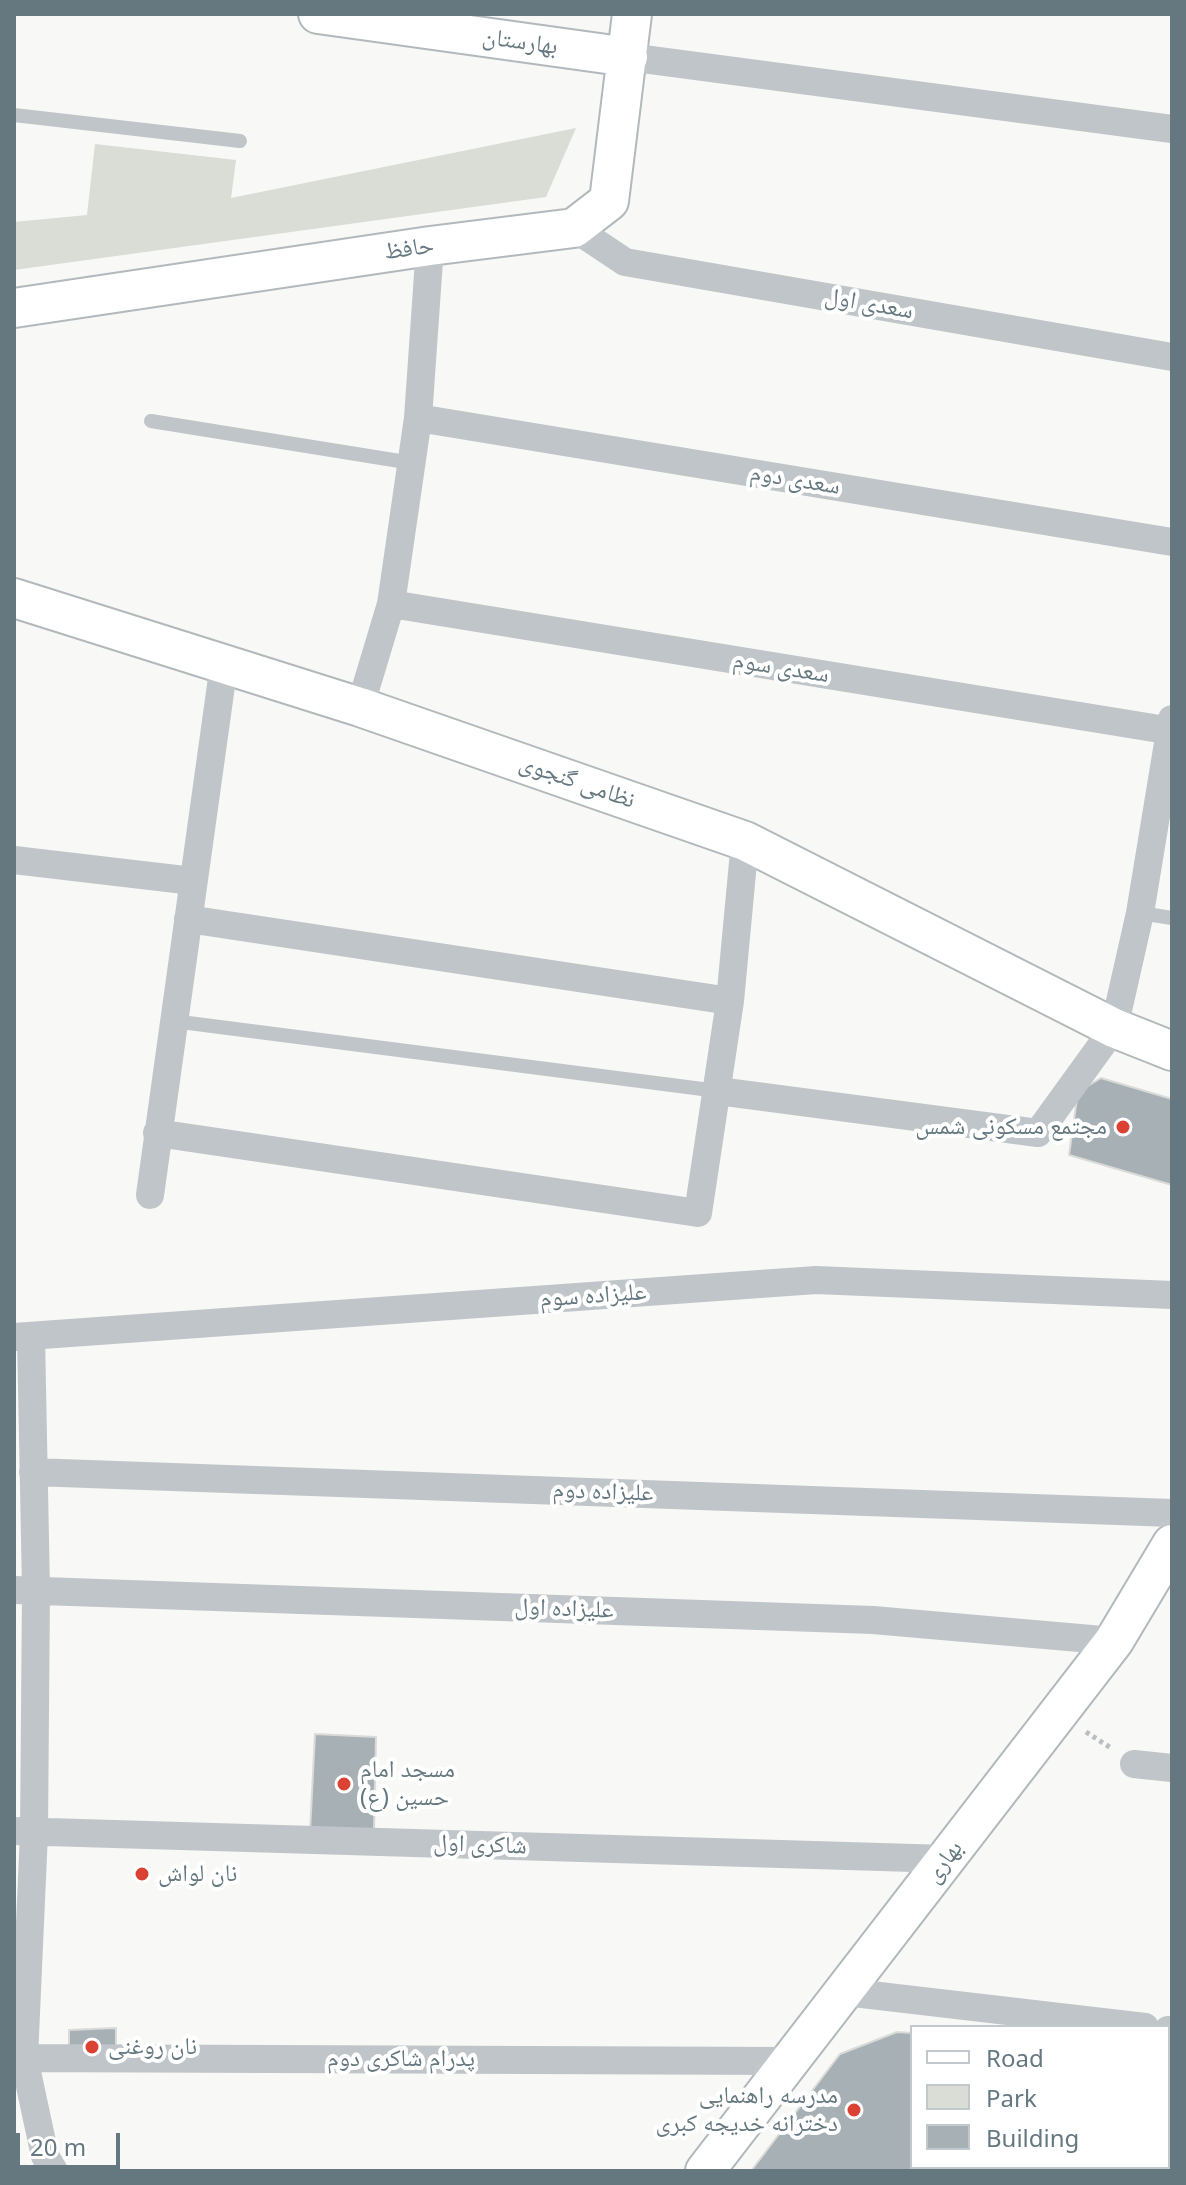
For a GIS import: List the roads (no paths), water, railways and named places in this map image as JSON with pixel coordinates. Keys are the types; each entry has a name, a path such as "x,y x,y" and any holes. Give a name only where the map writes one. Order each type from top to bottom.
{"street":[{"name":"بهارستان","path":"318,14 628,57"},
{"path":"574,228 609,201 632,14"},
{"path":"628,57 1172,129"},
{"name":"حافظ","path":"14,308 430,246 574,228"},
{"name":"سعدی اول","path":"574,228 625,262 1172,357"},
{"path":"360,707 391,604 418,418 430,246"},
{"name":"سعدی دوم","path":"418,418 1172,542"},
{"name":"نظامی گنجوی","path":"14,598 360,707 745,841 1114,1028"},
{"name":"سعدی سوم","path":"391,604 1171,727"},
{"path":"150,1195 224,664"},
{"path":"718,1091 1038,1133 1114,1028 1140,913 1171,727"},
{"path":"157,1133 698,1213 730,1001 745,841"},
{"path":"14,860 193,881"},
{"path":"188,919 730,1001"},
{"path":"1114,1028 1172,1051"},
{"name":"علیزاده سوم","path":"22,1337 816,1280 1172,1295"},
{"path":"22,1337 33,1472 25,1590 24,1832 17,2053 45,2156 54,2171"},
{"name":"علیزاده دوم","path":"33,1472 1172,1513"},
{"name":"بهاری","path":"705,2171 1114,1641 1172,1544"},
{"name":"علیزاده اول","path":"25,1590 873,1620 1114,1641"},
{"path":"1134,1764 1172,1768"},
{"name":"شاکری اول","path":"24,1832 947,1859"},
{"path":"845,1992 1128,2025"},
{"name":"پدرام شاکری دوم","path":"17,2053 787,2061"}],"lane":[{"path":"14,115 240,141"},
{"path":"151,421 412,463"},
{"path":"1140,913 1172,918"},
{"path":"173,1021 718,1091"}],"place":[{"name":"مجتمع مسکونی شمس","path":"1123,1127"},
{"name":"مسجد امام حسین (ع)","path":"344,1784"},
{"name":"نان لواش","path":"142,1874"},
{"name":"نان روغنی","path":"92,2047"},
{"name":"مدرسه راهنمایی دخترانه خدیجه کبری","path":"854,2110"}]}
